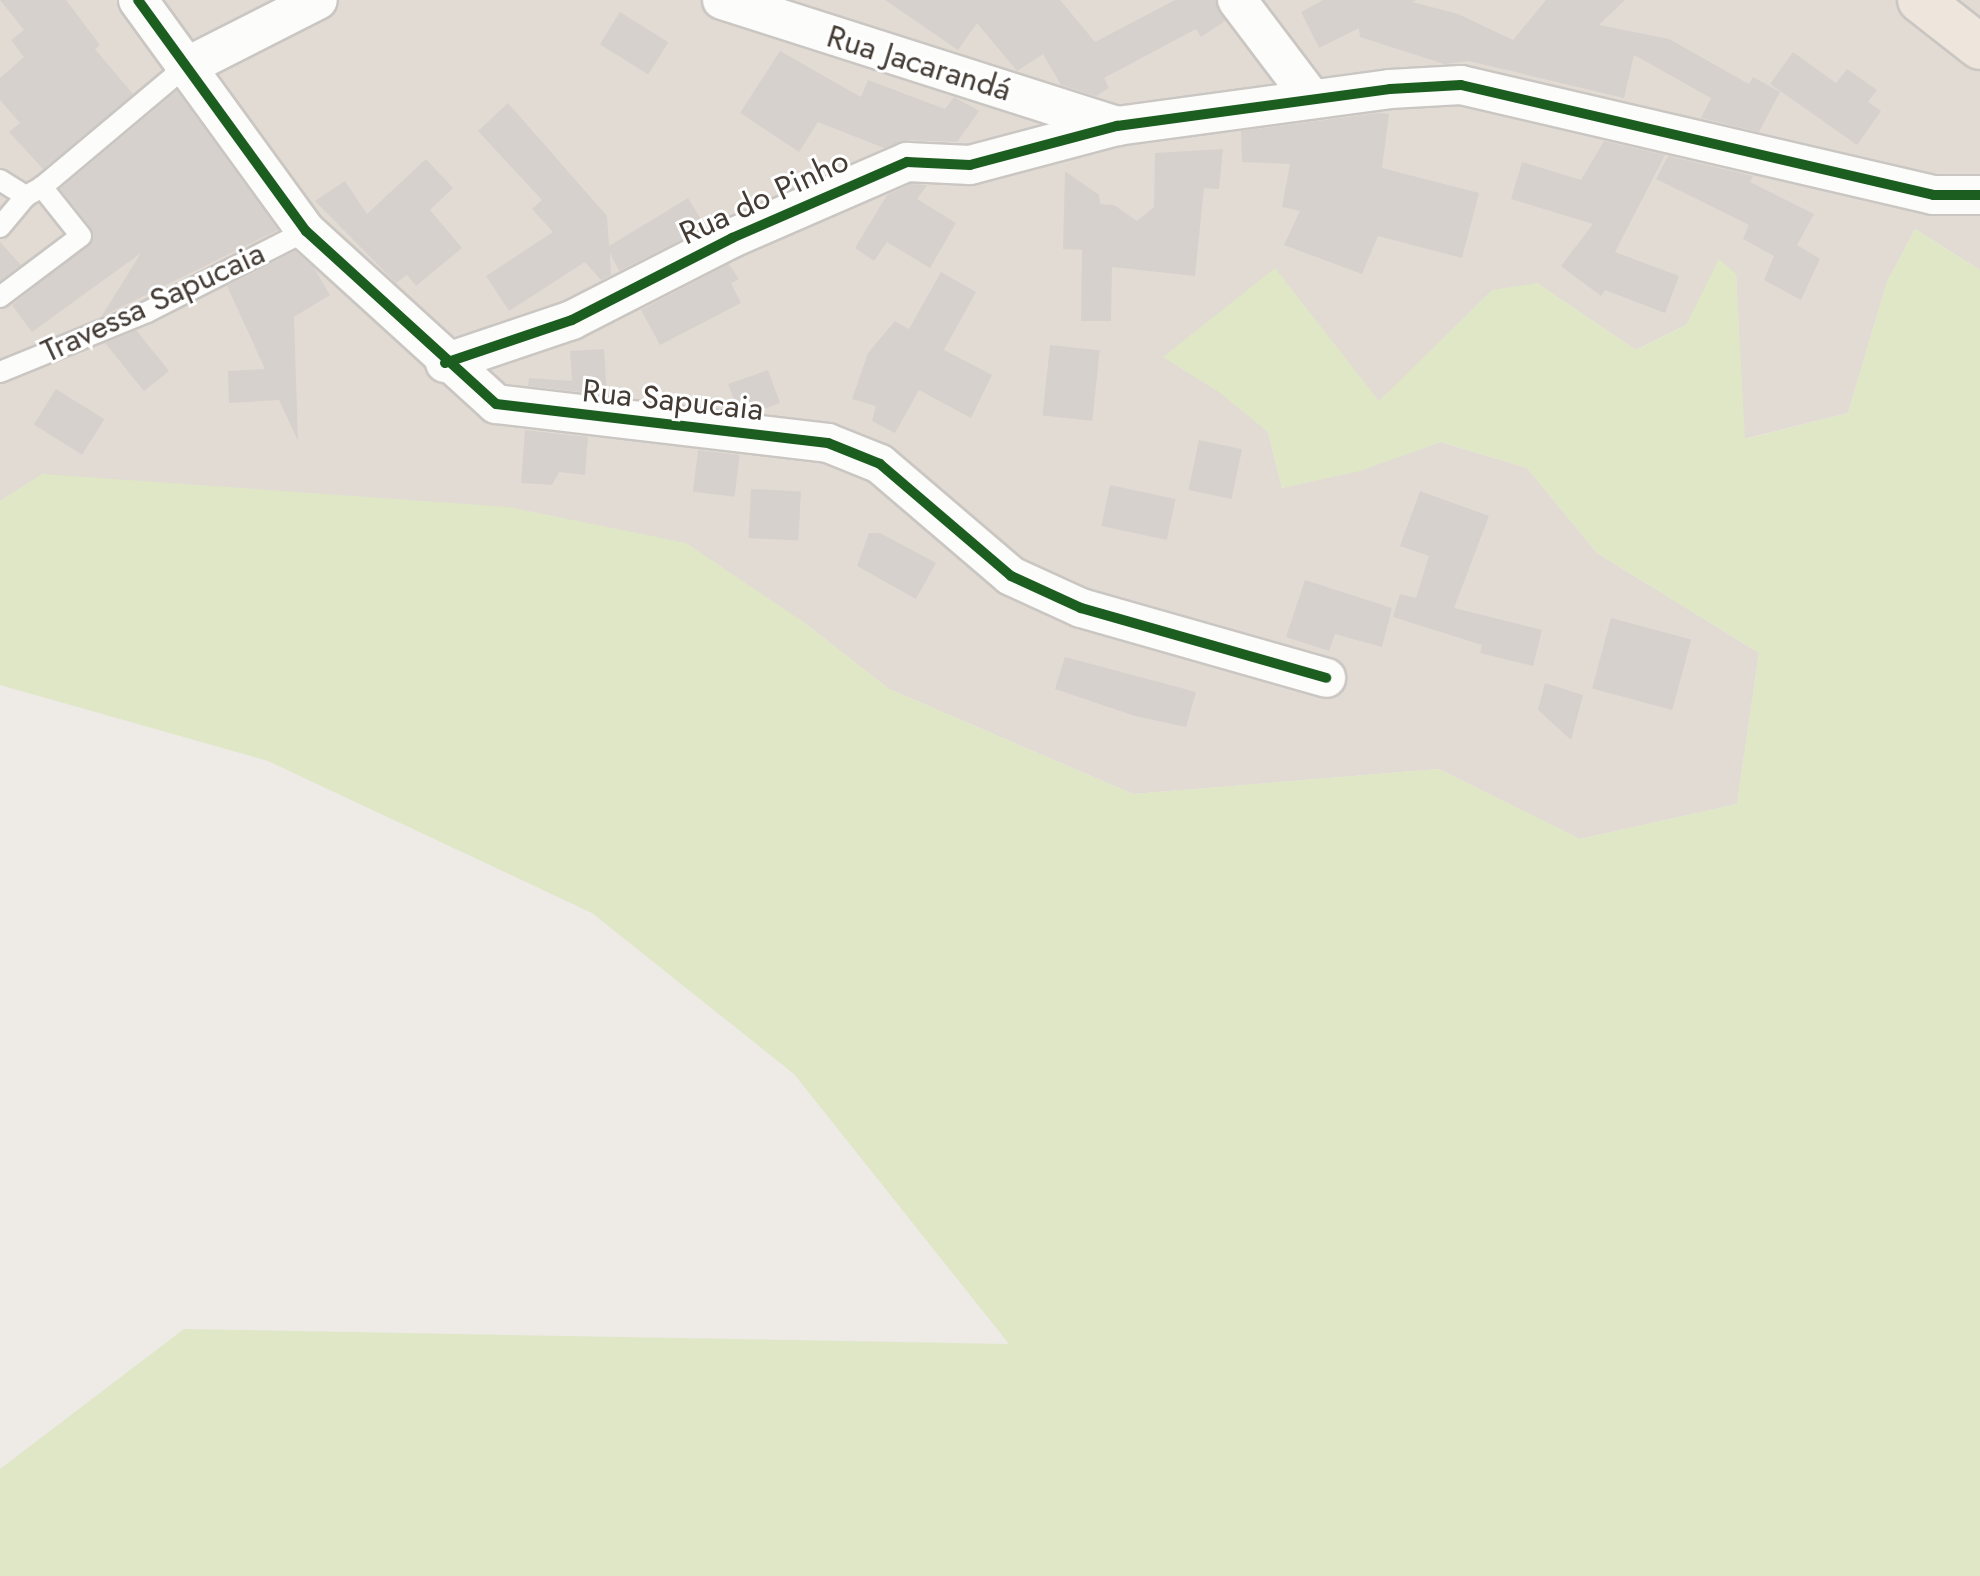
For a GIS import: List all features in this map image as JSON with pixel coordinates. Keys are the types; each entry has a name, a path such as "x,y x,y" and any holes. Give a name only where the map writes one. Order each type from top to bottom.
{"highway":[{"path":"1920,0 1980,47"}],"street":[{"name":"Rua Sapucaia","path":"138,0 184,68 306,231 445,363 496,404 828,443 880,464 1011,576 1081,608 1326,678"},
{"path":"184,68 318,0"},
{"name":"Rua Jacarandá","path":"722,0 1117,126"},
{"path":"1237,0 1311,98"},
{"name":"Rua do Pinho","path":"445,363 572,320 732,238 907,162 970,165 1117,126 1311,98 1461,85 1933,195"},
{"path":"1933,195 1980,195"},
{"path":"1933,195 1980,215"}],"lane":[{"path":"0,227 34,191 184,68"},
{"path":"0,180 34,191 81,236 0,297"},
{"name":"Travessa Sapucaia","path":"0,372 147,312 306,231"}],"shaded area":[{"path":"0,0 1980,0 1980,270 1915,229 1887,282 1848,413 1744,439 1736,274 1686,325 1636,350 1537,283 1379,402 1275,269 1164,357 1220,392 1268,432 1282,488 1360,470 1441,442 1527,468 1597,553 1759,653 1737,804 1580,839 1439,769 1133,794 889,689 802,621 43,474 0,501"}],"green space":[{"path":"1915,229 1980,270 1980,1576 0,1576 0,1469 184,1329 1009,1344 794,1074 592,913 268,761 0,685 0,501 42,474 509,507 686,543 802,621 889,689 1133,794 1439,769 1580,839 1737,804 1759,653 1597,553 1527,468 1441,442 1360,471 1282,488 1268,432 1219,392 1163,357 1275,268 1379,401 1492,290 1537,283 1636,350 1686,325 1719,259 1736,274 1745,439 1848,413 1887,282"}],"building":[{"path":"0,0 66,0 100,45 95,49 133,94 43,169 9,132 20,123 0,100 0,78 24,57 11,40 24,30"},
{"path":"885,0 1060,0 1095,42 1175,0 1215,0 1225,21 1201,37 1196,29 1104,78 1109,88 1096,96 1061,85 1043,54 1017,71 977,23 958,50"},
{"path":"1323,0 1416,0 1412,2 1458,14 1513,40 1546,0 1625,0 1599,25 1669,39 1749,84 1753,77 1780,92 1759,132 1701,118 1711,98 1634,55 1624,98 1469,61 1444,64 1360,37 1359,28 1319,48 1301,12"},
{"path":"620,12 668,42 648,74 600,44"},
{"path":"780,51 861,97 868,80 945,109 954,97 979,111 957,142 908,140 884,148 818,122 799,152 740,113"},
{"path":"1793,52 1836,83 1847,69 1877,90 1868,102 1881,111 1857,145 1770,84"},
{"path":"177,91 278,230 101,317 141,253 32,332 12,305 93,240 91,228 60,189"},
{"path":"508,103 607,216 609,246 688,198 706,227 619,271 610,253 611,275 601,280 585,262 509,311 486,276 553,232 532,209 542,200 478,131"},
{"path":"1389,114 1382,168 1479,193 1462,258 1378,236 1362,274 1284,245 1300,211 1282,207 1290,164 1242,162 1241,131"},
{"path":"1604,141 1665,155 1615,252 1679,276 1665,313 1605,290 1601,296 1561,266 1593,224 1511,199 1522,162 1581,180"},
{"path":"1223,149 1219,189 1204,188 1195,276 1112,267 1111,321 1081,321 1082,250 1063,249 1065,171 1099,195 1100,204 1114,205 1137,221 1154,207 1155,153"},
{"path":"1668,156 1753,176 1750,182 1814,214 1797,245 1820,259 1801,300 1764,280 1774,256 1743,239 1749,225 1656,179"},
{"path":"426,159 453,188 430,210 462,248 416,286 407,275 396,283 315,201 345,181 367,214"},
{"path":"911,184 927,185 917,199 956,223 930,268 887,242 874,261 855,248 887,195"},
{"path":"0,242 21,265 0,281"},
{"path":"295,251 314,268 330,295 294,317 298,441 279,400 229,403 228,371 265,369 227,286"},
{"path":"729,264 739,279 731,283 741,303 660,345 641,310"},
{"path":"941,272 976,292 944,350 992,375 971,418 919,390 895,433 872,421 876,406 852,399 868,353 895,321 909,329"},
{"path":"136,330 169,371 144,391 105,343"},
{"path":"1050,345 1100,350 1092,421 1043,416"},
{"path":"604,349 607,395 528,386 529,378 572,381 570,351"},
{"path":"768,370 780,403 755,412 738,410 728,384"},
{"path":"56,389 104,419 82,455 34,425"},
{"path":"525,430 588,437 585,475 559,472 552,485 521,483"},
{"path":"1199,440 1242,449 1231,499 1188,490"},
{"path":"698,450 740,455 735,497 693,492"},
{"path":"1110,485 1176,499 1167,540 1101,526"},
{"path":"751,489 801,492 798,541 748,538"},
{"path":"1420,491 1489,516 1454,608 1542,630 1533,666 1480,653 1482,645 1393,617 1400,594 1416,598 1429,556 1400,546"},
{"path":"869,533 880,533 936,563 916,599 857,566"},
{"path":"1305,580 1392,608 1382,647 1335,634 1329,651 1286,637"},
{"path":"1611,618 1691,639 1672,710 1592,689"},
{"path":"1065,657 1196,692 1186,727 1135,716 1055,689"},
{"path":"1545,683 1583,695 1571,740 1538,710"}],"cycle path":[{"path":"138,0 306,231 496,404 828,443 880,464 1011,576 1081,608 1326,678"},
{"path":"445,363 572,320 732,238 907,162 970,165 1117,126 1390,89 1461,85 1933,195 1980,195"}]}
